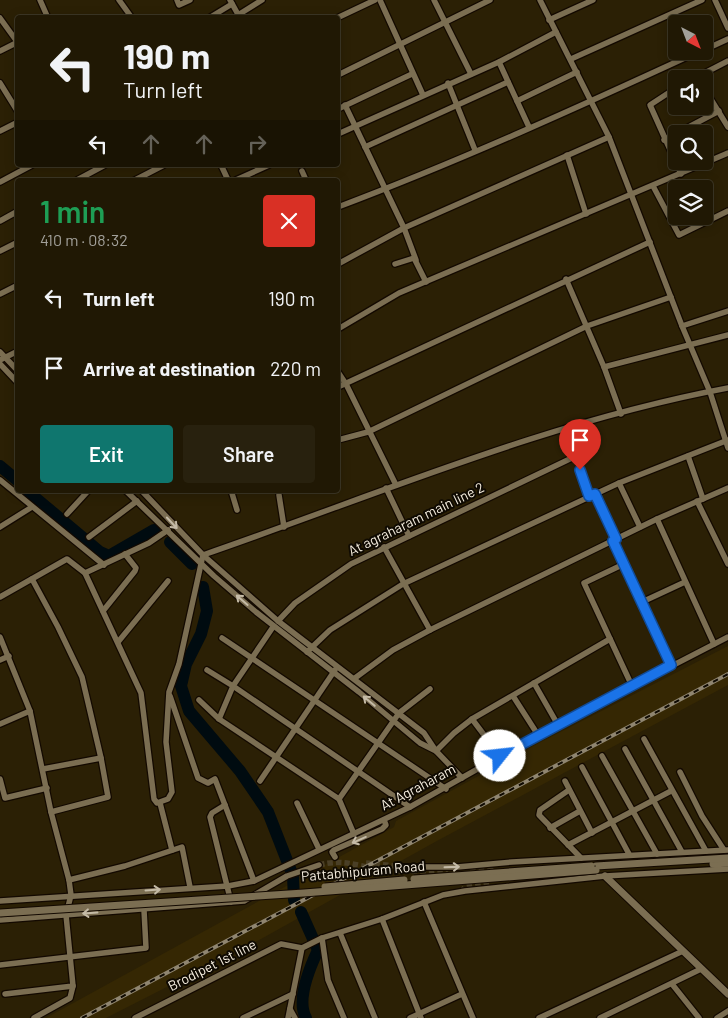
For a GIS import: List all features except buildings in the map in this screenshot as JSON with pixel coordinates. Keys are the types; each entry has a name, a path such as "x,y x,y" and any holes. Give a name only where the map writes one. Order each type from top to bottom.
{"street":[{"path":"40,0 47,15"},
{"path":"119,0 130,15"},
{"path":"177,0 180,5 190,0"},
{"path":"240,15 262,0"},
{"path":"340,17 375,0"},
{"path":"380,0 399,46 423,95"},
{"path":"434,0 471,74"},
{"path":"340,74 490,0"},
{"path":"540,0 592,99 609,137 682,326 710,392 728,448"},
{"path":"549,20 593,0"},
{"path":"571,58 702,0"},
{"path":"715,0 728,28"},
{"path":"213,15 231,2 238,15"},
{"path":"0,18 15,39"},
{"path":"340,133 448,83 499,62 556,32"},
{"path":"713,46 728,39"},
{"path":"0,52 15,43"},
{"path":"340,206 529,128 680,60"},
{"path":"711,70 728,61"},
{"path":"499,62 529,128"},
{"path":"517,101 577,72"},
{"path":"340,108 412,74"},
{"path":"365,147 508,82"},
{"path":"0,83 15,107"},
{"path":"448,83 476,150"},
{"path":"668,93 650,105 664,140 681,174"},
{"path":"713,102 728,128"},
{"path":"346,105 404,228 426,282"},
{"path":"664,140 719,111"},
{"path":"0,131 15,124"},
{"path":"340,263 404,228 609,137"},
{"path":"340,328 399,293 728,153"},
{"path":"567,155 586,214"},
{"path":"0,182 28,167"},
{"path":"81,178 101,167"},
{"path":"139,178 160,167"},
{"path":"240,178 265,167"},
{"path":"302,171 305,178"},
{"path":"653,186 679,235 728,211"},
{"path":"0,221 15,213"},
{"path":"340,386 566,278 650,242"},
{"path":"0,251 15,244"},
{"path":"395,264 411,257 416,260"},
{"path":"566,278 604,367 621,414"},
{"path":"0,294 15,286"},
{"path":"340,439 368,432 587,326 671,297"},
{"path":"682,326 728,311"},
{"path":"604,367 728,335"},
{"path":"0,352 2,359 15,370"},
{"path":"2,359 15,352"},
{"path":"0,364 15,380"},
{"path":"340,375 396,485"},
{"path":"203,554 284,527 466,459 568,428 728,388"},
{"path":"568,428 576,456 592,495 671,665"},
{"path":"309,650 330,630 403,584 619,483 727,440"},
{"name":"At agraharam main line 2","path":"278,621 295,603 351,564 576,456"},
{"path":"688,456 700,500 728,564"},
{"path":"0,480 15,493"},
{"path":"619,483 640,527"},
{"path":"386,488 409,536"},
{"path":"355,678 393,650 430,630 656,519 728,488"},
{"path":"15,493 104,564"},
{"path":"67,514 86,493"},
{"path":"128,493 201,563 273,627 338,666 424,733 436,751 462,778"},
{"path":"144,493 203,554 333,673 420,743 436,751"},
{"path":"232,493 237,510"},
{"path":"279,495 284,527"},
{"path":"89,537 137,501"},
{"path":"0,527 32,507"},
{"path":"656,519 714,644"},
{"path":"85,573 149,543 168,530"},
{"path":"384,547 430,630"},
{"path":"103,611 136,571 136,568 125,554"},
{"path":"160,803 168,799 172,792 166,742 169,692 179,664 203,554"},
{"path":"1,594 67,559 85,573 141,693 154,799 157,803 160,803 172,850"},
{"path":"624,564 584,583 632,686"},
{"path":"32,579 82,677 108,796 51,812"},
{"path":"118,642 168,581"},
{"path":"642,602 685,582"},
{"path":"219,719 233,686 273,627"},
{"path":"0,637 30,711 71,895 66,915 73,986 70,998 34,1018"},
{"name":"At Agraharam","path":"254,881 410,808 538,735 728,637"},
{"path":"222,638 252,656 314,701 378,741 446,789"},
{"path":"436,751 472,719 610,639"},
{"path":"0,660 9,656"},
{"path":"260,781 338,666"},
{"path":"207,670 410,808"},
{"path":"534,683 558,725"},
{"path":"339,800 399,713 430,689"},
{"path":"0,901 228,886 254,881 215,779 208,783 198,778 169,692"},
{"path":"513,696 538,735"},
{"path":"199,700 219,719 339,800 354,834"},
{"path":"0,724 30,711"},
{"path":"472,719 500,756"},
{"path":"644,739 671,791 706,851"},
{"path":"625,749 682,852"},
{"path":"602,756 657,854"},
{"path":"43,769 101,758"},
{"path":"582,767 611,824 629,854"},
{"path":"680,772 702,816 726,850"},
{"path":"0,779 5,798 46,788"},
{"path":"565,781 592,833"},
{"path":"569,790 539,813 550,828 580,858"},
{"path":"568,845 671,791"},
{"path":"297,803 319,849"},
{"path":"225,805 212,813 210,817 231,902"},
{"path":"550,828 580,811"},
{"path":"335,857 332,852 334,850 382,829 386,825 384,820"},
{"path":"69,880 125,866 182,847 190,887"},
{"path":"404,867 458,867 629,854 726,850"},
{"name":"Pattabhipuram Road","path":"0,908 276,891 728,858"},
{"path":"512,862 512,886"},
{"name":"Pattabhipuram Road","path":"0,913 324,892 596,868 728,863"},
{"path":"0,920 244,901 287,876 319,866"},
{"path":"288,1018 302,948 319,939 382,919 443,895 605,876 728,869"},
{"path":"605,876 728,994"},
{"path":"424,902 473,1018"},
{"path":"0,966 146,948 144,910"},
{"path":"382,919 420,1016"},
{"path":"340,933 375,1018"},
{"path":"319,939 328,980 344,1018"},
{"name":"Brodipet 1st line","path":"135,1018 281,944 302,948"},
{"path":"539,1018 683,951"},
{"path":"600,1018 701,969"},
{"path":"672,984 699,1018"},
{"path":"5,994 73,986"},
{"path":"243,1018 292,994"},
{"path":"410,1018 420,1016 462,994"},
{"path":"290,1009 295,1018"},
{"path":"717,1018 728,1011"}],"shaded area":[{"path":"728,646 728,685 435,842 261,939 106,1018 46,1018 394,827 396,821 537,744"}],"waterway":[{"path":"0,466 15,478"},
{"path":"30,493 100,552 109,556 154,530"},
{"path":"170,542 192,564"},
{"path":"203,587 207,611 201,634 186,664 181,686 189,711 240,771 268,812 293,876 294,900"},
{"path":"301,912 318,950 308,974 303,993 303,1011 306,1018"}],"tunnel":[{"path":"319,865 348,863 377,869 404,871 448,869"},
{"path":"366,863 404,867"},
{"path":"461,892 466,886 490,882 491,870 470,868"}],"railway":[{"path":"82,1018 728,674"}],"route":[{"path":"500,756 671,665 613,541 616,539 595,494 589,496 580,470"}]}
